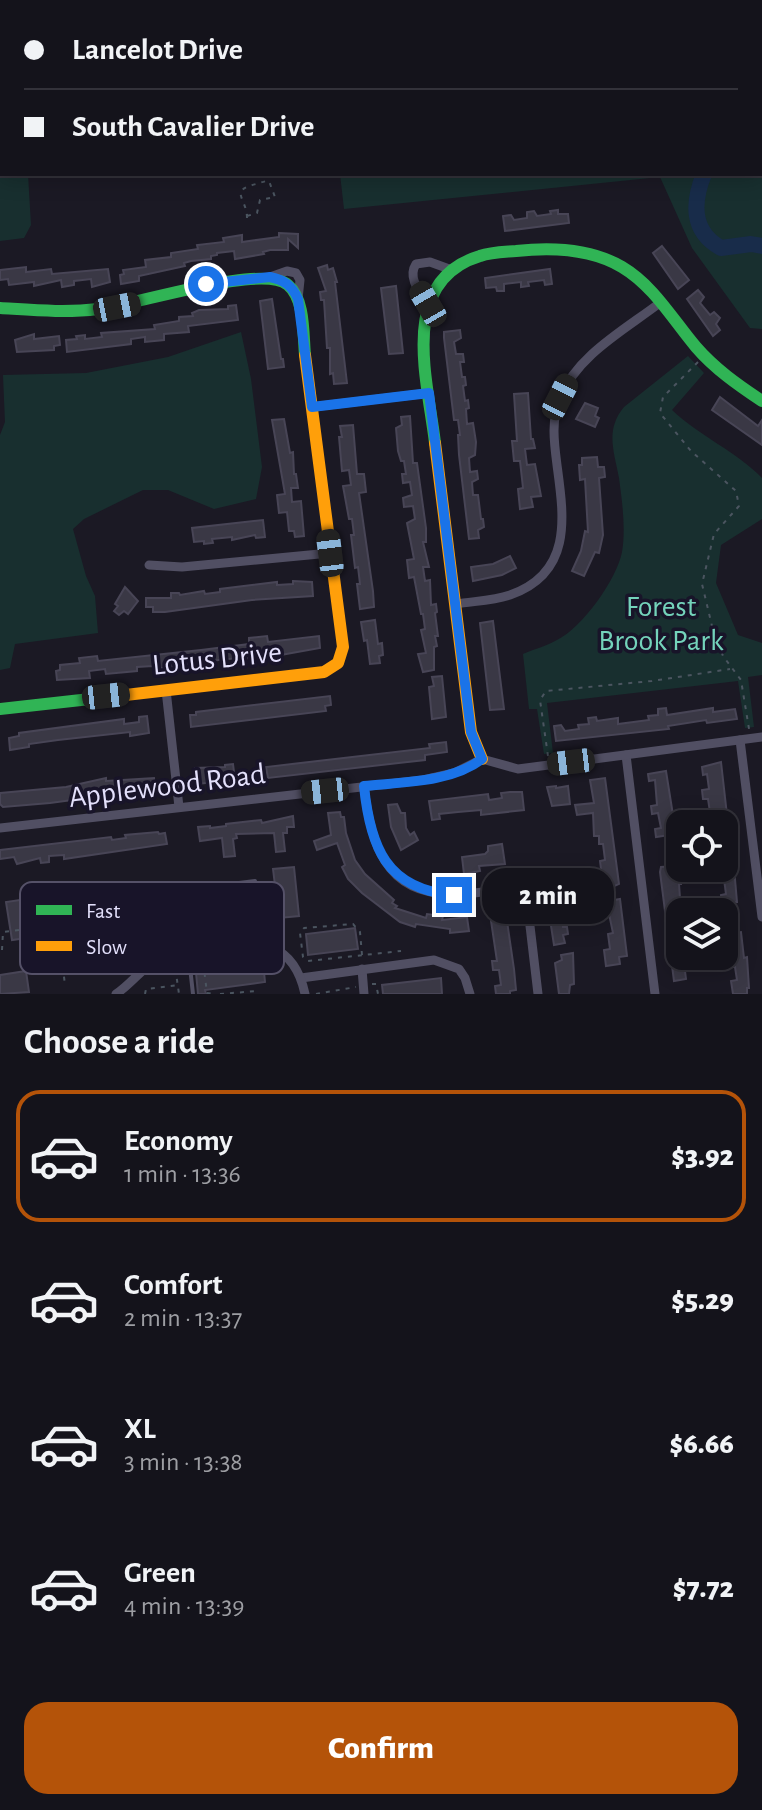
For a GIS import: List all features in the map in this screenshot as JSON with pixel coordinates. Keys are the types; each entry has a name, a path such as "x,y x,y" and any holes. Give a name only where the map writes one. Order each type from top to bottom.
{"street":[{"path":"762,401 713,365 637,277 609,260 566,248 485,254 452,270 439,284 428,304 422,335 471,732 482,759 518,769 762,737"},
{"path":"428,304 412,278 413,269 421,262 452,270"},
{"path":"0,308 54,312 108,308 206,284 270,277 292,279 298,299 330,553 182,567 149,565"},
{"path":"456,604 509,596 530,586 550,566 559,548 563,529 554,438 560,397 588,359 661,302"},
{"path":"312,407 429,393"},
{"name":"Lotus Drive","path":"0,709 332,669 340,659 343,647 330,553"},
{"path":"166,690 179,807"},
{"path":"740,740 762,917"},
{"path":"626,755 655,994"},
{"name":"Applewood Road","path":"0,828 438,777 464,769 482,759"},
{"path":"364,786 373,841 384,860 400,877 420,888 441,894 503,889 520,892 527,902 538,994"},
{"path":"284,955 301,978 305,994"},
{"path":"301,978 422,961 444,962 459,969 470,994"},
{"path":"362,969 363,989"},
{"path":"116,994 140,974"}],"lane":[{"path":"191,974 193,994"}],"path":[{"path":"269,181 275,197 260,200 257,213 247,217 242,188 269,181"},
{"path":"700,360 663,397 660,413 691,451 736,491 739,506 714,534 702,584 712,626 727,665 741,680 750,734"},
{"path":"549,760 540,700 546,691 652,681 731,669"},
{"path":"362,955 360,932 353,924 304,928 300,933 303,957 308,961 401,951"},
{"path":"2,950 3,932 20,930"},
{"path":"64,974 65,985"},
{"path":"176,974 179,994"},
{"path":"205,974 207,993 213,994"},
{"path":"316,994 348,988 363,989 376,984 378,994"},
{"path":"145,994 146,989 178,985"},
{"path":"348,988 349,994"},
{"path":"220,994 257,991"}],"green space":[{"path":"0,176 28,176 31,225 24,238 0,241"},
{"path":"340,176 762,176 762,329 750,328 692,248 660,177 344,209"},
{"path":"241,332 251,379 262,467 256,499 214,509 168,490 143,490 84,519 73,529 95,596 98,633 15,644 10,668 0,670 0,435 5,422 3,375 86,373 168,357"},
{"name":"Forest Brook Park","path":"688,356 704,373 672,410 762,478 762,519 721,545 716,583 738,635 762,643 762,675 748,677 754,727 745,728 738,681 547,703 553,753 544,754 537,709 529,709 523,654 567,634 606,589 619,563 624,534 612,441 614,424 624,407"}],"building":[{"path":"558,210 558,214 568,214 569,223 505,231 503,216 511,215 514,220 527,218 527,212 534,211 537,216"},
{"path":"279,233 298,234 298,248 288,239 288,250 270,250 235,259 234,251 217,253 211,259 191,261 184,263 185,266 139,276 139,281 121,284 123,270 146,267 145,260 171,257 171,253 198,249 197,245 224,242 223,238 242,235 242,242 279,237"},
{"path":"662,246 689,280 678,289 653,253"},
{"path":"327,265 328,270 333,268 337,282 347,383 334,384 333,373 330,374 330,348 327,348 324,300 321,300 320,292 326,291 318,268"},
{"path":"26,267 26,272 51,269 52,274 108,269 110,282 92,287 91,279 74,281 74,285 62,287 61,280 34,286 34,282 9,285 8,279 0,280 0,270"},
{"path":"550,269 552,284 545,285 544,280 528,282 529,286 521,287 521,282 504,284 504,291 497,291 496,287 486,288 485,278"},
{"path":"396,286 403,353 389,354 381,288"},
{"path":"698,290 704,297 700,303 710,315 714,312 720,318 716,324 720,330 713,336 687,299"},
{"path":"272,299 284,367 268,369 260,301"},
{"path":"236,305 238,320 188,326 189,332 164,334 164,340 145,342 145,337 131,339 131,344 67,352 66,340 77,339 76,336 85,335 85,339 102,337 101,333 155,329 154,325 179,321 179,317 193,316 192,313 199,310 228,309 228,306"},
{"path":"460,330 461,338 454,342 456,354 463,354 464,362 460,362 462,377 465,377 465,401 468,400 469,408 466,409 467,424 473,423 476,442 475,455 469,458 470,472 477,471 478,479 472,482 473,495 478,495 484,527 478,530 479,538 469,539 459,455 460,435 458,420 454,420 444,338 444,332"},
{"path":"34,334 34,339 59,336 60,345 54,346 54,350 17,352 15,340"},
{"path":"528,393 531,439 535,448 525,449 527,465 535,464 541,496 531,497 533,507 520,509 518,489 523,488 520,461 514,461 512,441 517,441 514,394"},
{"path":"720,397 758,426 762,420 762,445 712,410"},
{"path":"585,403 598,408 595,416 599,418 595,427 576,419"},
{"path":"410,416 413,463 417,463 426,528 426,542 423,542 429,567 423,567 425,581 430,580 431,605 436,604 437,612 434,670 423,672 418,654 426,653 421,630 425,629 423,614 414,577 409,578 407,560 414,559 407,523 415,519 413,506 404,507 403,498 412,495 410,482 403,483 402,474 406,474 398,451 396,428 402,425 401,417"},
{"path":"284,419 298,488 291,488 292,502 301,501 304,536 295,537 294,531 289,531 287,512 279,513 277,495 285,494 272,420"},
{"path":"353,425 357,474 364,474 366,492 359,493 374,607 360,609 358,567 355,568 351,535 354,535 352,519 349,519 343,486 351,485 349,470 342,471 339,437 342,437 340,426"},
{"path":"597,457 598,467 604,467 605,477 599,478 603,535 599,553 595,552 584,576 572,571 585,531 588,532 585,479 580,480 579,465 582,465 582,458"},
{"path":"263,520 265,537 212,539 213,543 204,544 204,541 194,542 192,528"},
{"path":"510,556 516,568 502,575 473,581 471,567 493,564"},
{"path":"293,581 312,582 313,596 252,600 165,612 153,612 153,607 146,607 146,598 171,598 171,593 180,595 204,591 205,594 220,592 220,589 277,582 277,585 293,584"},
{"path":"125,587 138,601 128,614 124,611 119,615 114,611 118,606 115,604"},
{"path":"375,620 378,644 382,643 383,655 379,656 380,663 370,664 361,622"},
{"path":"493,621 504,709 490,710 480,623"},
{"path":"267,636 268,642 319,636 320,648 275,656 275,649 259,651 260,658 226,659 154,669 153,666 137,667 137,671 106,674 105,669 89,671 90,678 57,680 56,671 60,670 60,665 80,663 79,658 97,656 98,661 201,650 249,644 249,638"},
{"path":"442,676 446,717 432,719 429,687 434,686 432,677"},
{"path":"330,696 331,705 325,706 326,711 191,727 190,715 196,715 196,712"},
{"path":"666,708 667,715 713,708 713,712 735,709 737,719 707,723 706,720 668,726 669,729 556,741 554,726 561,725 565,731 579,729 578,725 589,724 588,718 596,717 597,721 618,718 618,724 649,720 648,716 658,715 658,709"},
{"path":"147,716 149,733 130,736 130,732 58,740 10,750 9,738 19,736 19,733 124,719 124,724 139,722 139,717"},
{"path":"446,742 447,752 425,755 425,760 268,778 266,767 430,748 429,744"},
{"path":"721,762 726,810 710,810 708,799 703,799 702,790 709,789 707,774 703,775 702,767"},
{"path":"233,764 235,780 197,784 195,768"},
{"path":"666,771 672,810 666,810 666,836 656,837 655,829 661,828 658,813 652,814 651,806 657,805 655,780 649,781 648,774"},
{"path":"106,778 106,781 154,778 155,789 50,803 3,807 0,804 0,793 66,787"},
{"path":"605,778 619,884 612,887 614,900 620,899 627,956 619,957 620,964 606,966 604,950 610,949 608,934 613,933 608,909 604,909 599,878 602,877 600,861 605,860 603,844 599,844 599,836 594,836 593,813 577,815 575,805 594,803 590,780"},
{"path":"568,786 570,804 552,806 547,787"},
{"path":"522,792 524,810 481,815 481,810 439,814 440,819 432,820 429,801 488,794 489,800 502,798 501,793"},
{"path":"397,804 401,813 405,813 410,835 414,832 418,840 401,850 391,827 388,805"},
{"path":"340,812 355,860 365,874 394,900 395,908 426,918 427,914 443,916 442,920 467,917 469,931 450,933 450,929 416,924 415,927 400,922 362,893 348,879 342,867 345,865 337,843 317,850 314,841 331,835 328,813"},
{"path":"293,816 294,827 287,827 287,833 283,833 285,851 276,852 274,833 236,834 237,838 233,839 235,856 224,857 222,838 200,841 198,827 261,820 262,823"},
{"path":"165,833 167,844 64,859 64,855 49,856 49,862 41,863 40,858 17,864 14,857 0,859 0,850 111,837 112,840 126,838 125,835"},
{"path":"502,844 505,864 479,866 480,871 464,874 462,857 485,854 488,846"},
{"path":"294,867 299,916 284,918 284,882 275,882 273,869"},
{"path":"661,867 666,867 666,882 681,884 680,898 666,898 666,919 660,872"},
{"path":"566,877 572,895 563,897 566,912 561,912 563,927 567,927 568,934 563,935 565,943 554,945 549,913 550,906 554,906 552,879"},
{"path":"724,882 735,882 737,898 721,898 721,895 726,894"},
{"path":"20,900 20,939 12,940 6,902"},
{"path":"502,912 503,921 507,921 514,969 516,990 510,991 510,994 496,994 495,986 501,985 499,970 493,970 492,961 497,961 490,914"},
{"path":"355,928 358,949 308,955 306,934"},
{"path":"738,932 741,932 744,958 747,957 747,994 733,994 731,981 737,980"},
{"path":"573,953 574,984 570,985 569,994 559,994 555,963 562,960 561,955"},
{"path":"673,970 689,970 685,971 686,979 674,981"},
{"path":"26,974 29,992 0,994 0,975"},
{"path":"196,974 264,974 265,982 205,990 206,994 198,994"},
{"path":"441,978 442,994 383,994 382,985"}],"waterway":[{"path":"703,176 696,205 704,233 721,248 751,244 762,246"}],"traffic: fast":[{"path":"435,443 424,363 427,310 437,287 454,269 493,253 570,250 597,256 622,267 644,284 711,362 762,401"},
{"path":"0,308 98,309 226,282 274,280 288,285 298,299 305,355"},
{"path":"0,709 117,696"}],"traffic: slow":[{"path":"117,696 324,672 338,663 343,647 305,355"},
{"path":"435,443 471,732 482,759"}],"route":[{"path":"206,284 270,277 292,287 298,299 312,407 429,393 471,732 482,759 464,769 438,777 364,786 373,841 391,869 410,884 432,892 454,895"}]}
